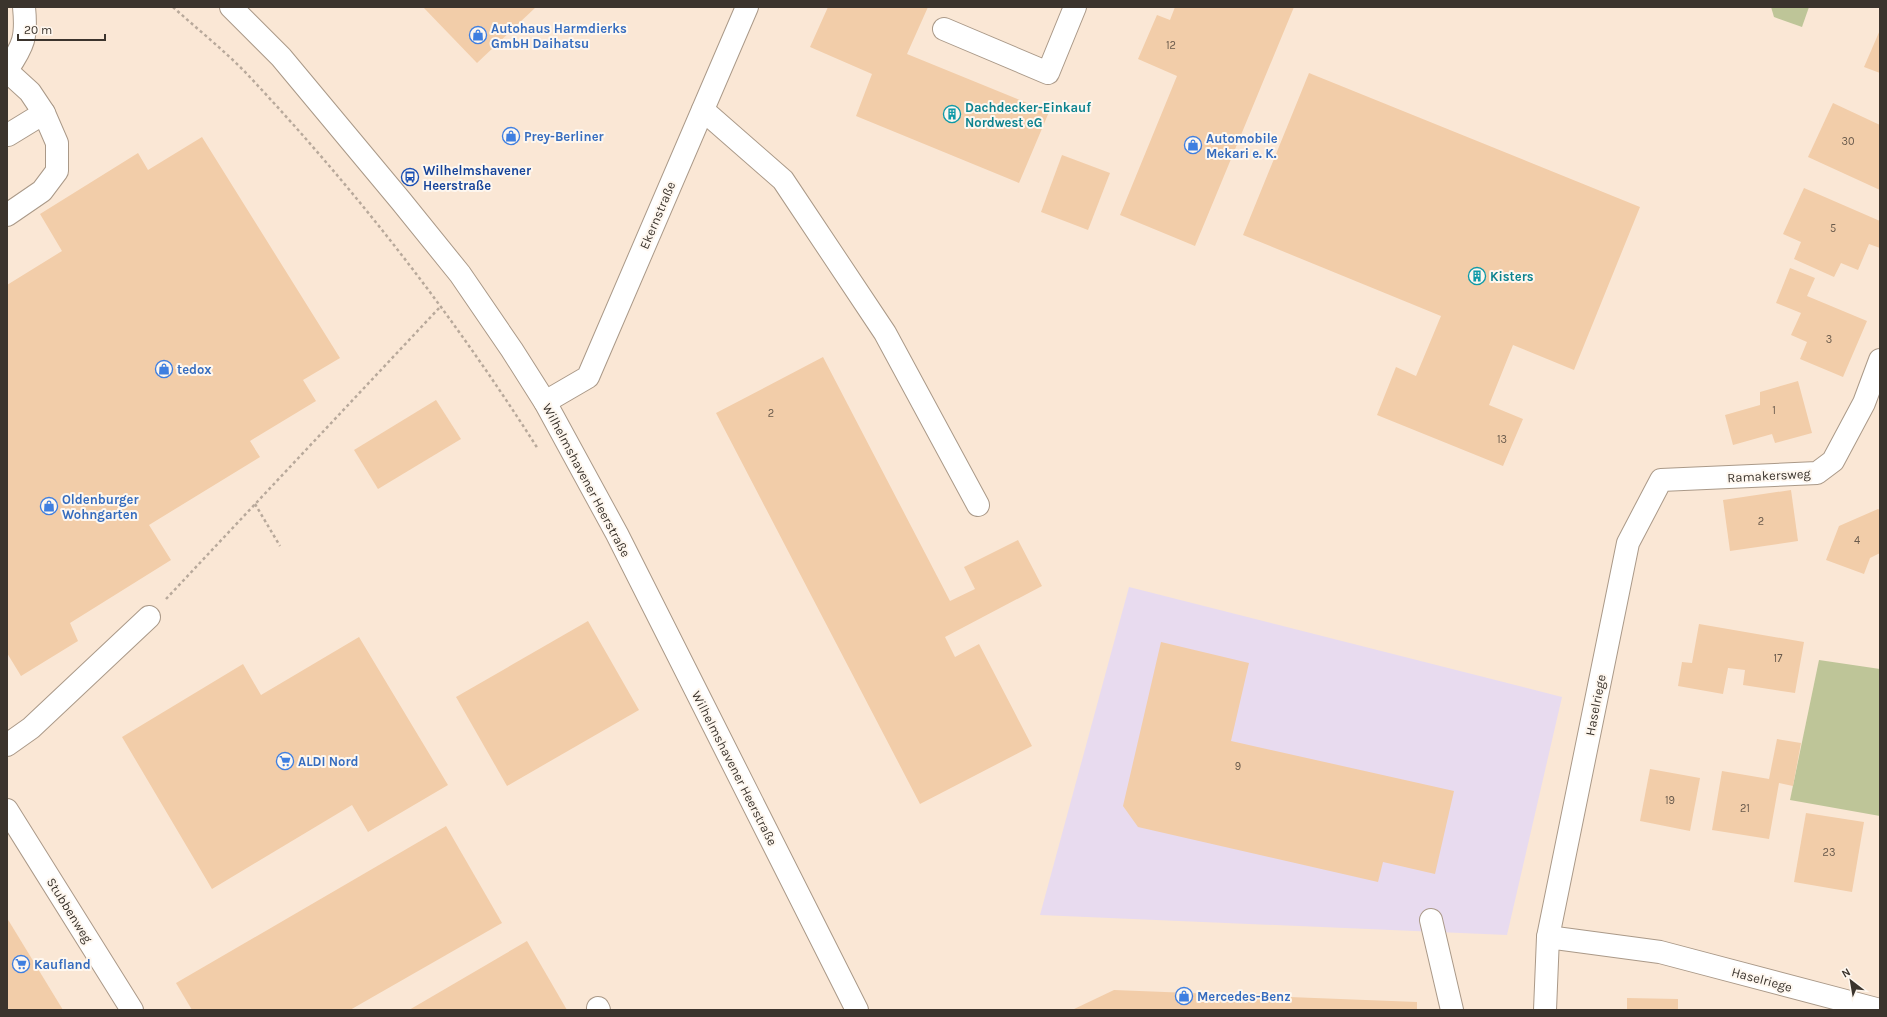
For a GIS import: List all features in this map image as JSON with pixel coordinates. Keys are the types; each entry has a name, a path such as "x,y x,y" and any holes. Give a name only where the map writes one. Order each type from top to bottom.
{"street":[{"path":"7,215 42,191 57,171 57,143 44,114 30,92 7,70 21,48 26,28 24,7"},
{"name":"Wilhelmshavener Heerstraße","path":"231,7 281,57 460,274 512,350 545,402 617,534 857,1010"},
{"name":"Ekernstraße","path":"545,402 588,377 747,7"},
{"path":"944,29 1048,73 1075,7"},
{"path":"702,110 783,180 884,333 978,504"},
{"path":"8,135 44,114"},
{"name":"Ramakersweg","path":"1661,480 1817,473 1834,461 1864,403 1880,360"},
{"name":"Haselriege","path":"1545,1010 1548,937 1628,543 1661,480"},
{"path":"7,745 31,728 149,617"},
{"name":"Stubbenweg","path":"7,810 132,1010"},
{"path":"1431,920 1452,1010"},
{"name":"Haselriege","path":"1548,937 1660,952 1880,1010"}],"path":[{"path":"173,7 246,73 352,191 441,306 502,391 540,451"},
{"path":"149,617 441,306"},
{"path":"254,504 280,546"}],"shaded area":[{"path":"1129,587 1562,697 1507,935 1040,915"}],"green space":[{"path":"1771,7 1809,7 1802,27 1774,17"},
{"path":"1819,660 1880,669 1880,816 1790,800"}],"building":[{"name":"Autohaus Harmdierks GmbH Daihatsu","path":"423,7 536,7 477,63"},
{"name":"Dachdecker-Einkauf Nordwest eG","path":"828,7 928,7 907,54 1049,112 1019,183 856,116 872,74 810,47"},
{"name":"Automobile Mekari e. K.","path":"1175,7 1294,7 1195,246 1120,215 1177,76 1138,59 1157,15 1170,20"},
{"path":"1880,30 1880,73 1864,67"},
{"name":"Kisters","path":"1309,73 1640,207 1574,370 1513,345 1489,405 1523,419 1503,466 1377,415 1396,367 1416,376 1441,316 1243,235"},
{"path":"1833,103 1880,125 1880,190 1808,157"},
{"name":"tedox","path":"202,137 340,358 303,380 316,401 250,441 260,457 149,525 171,560 70,623 78,641 21,676 7,653 7,285 62,251 40,214 138,153 148,170"},
{"path":"1062,155 1110,173 1088,230 1041,212"},
{"path":"1804,188 1880,221 1880,248 1869,244 1858,270 1841,263 1834,277 1794,259 1801,242 1783,234"},
{"path":"1790,268 1815,278 1807,296 1867,321 1843,377 1800,359 1807,342 1791,335 1801,313 1776,303"},
{"path":"823,357 950,601 975,589 964,567 1018,540 1042,586 945,637 955,657 979,644 1032,746 920,804 716,413"},
{"path":"1798,381 1812,433 1775,443 1772,434 1733,445 1725,415 1760,405 1760,392"},
{"path":"436,400 461,439 378,489 354,450"},
{"path":"1791,490 1798,541 1730,551 1723,500"},
{"path":"1878,509 1880,510 1880,553 1870,558 1864,574 1826,560 1839,526"},
{"path":"588,621 639,710 507,786 456,697"},
{"path":"1699,624 1804,642 1795,693 1743,685 1745,670 1728,668 1723,694 1678,686 1682,662 1692,663"},
{"name":"ALDI Nord","path":"359,637 448,785 368,832 352,805 212,889 122,737 243,664 261,695"},
{"path":"1161,642 1249,663 1231,741 1454,791 1435,874 1383,862 1378,882 1138,827 1123,806"},
{"path":"1777,739 1801,743 1793,786 1779,783 1769,839 1712,830 1722,771 1769,779"},
{"path":"1650,769 1700,778 1690,831 1640,821"},
{"path":"1806,813 1864,822 1852,892 1794,882"},
{"path":"446,826 502,923 350,1010 192,1010 176,983"},
{"name":"Kaufland","path":"7,918 63,1010 7,1010"},
{"path":"527,941 567,1010 409,1010"},
{"name":"Mercedes-Benz","path":"1114,990 1417,1002 1417,1010 1072,1010"},
{"path":"1627,998 1678,999 1678,1010 1627,1010"}],"place":[{"name":"Autohaus Harmdierks GmbH Daihatsu","path":"478,35"},
{"name":"Dachdecker-Einkauf Nordwest eG","path":"952,114"},
{"name":"Prey-Berliner","path":"511,136"},
{"name":"Automobile Mekari e. K.","path":"1193,145"},
{"name":"Wilhelmshavener Heerstraße","path":"410,177"},
{"name":"Kisters","path":"1477,276"},
{"name":"tedox","path":"164,369"},
{"name":"Oldenburger Wohngarten","path":"49,506"},
{"name":"ALDI Nord","path":"285,761"},
{"name":"Kaufland","path":"21,964"},
{"name":"Mercedes-Benz","path":"1184,996"}]}
